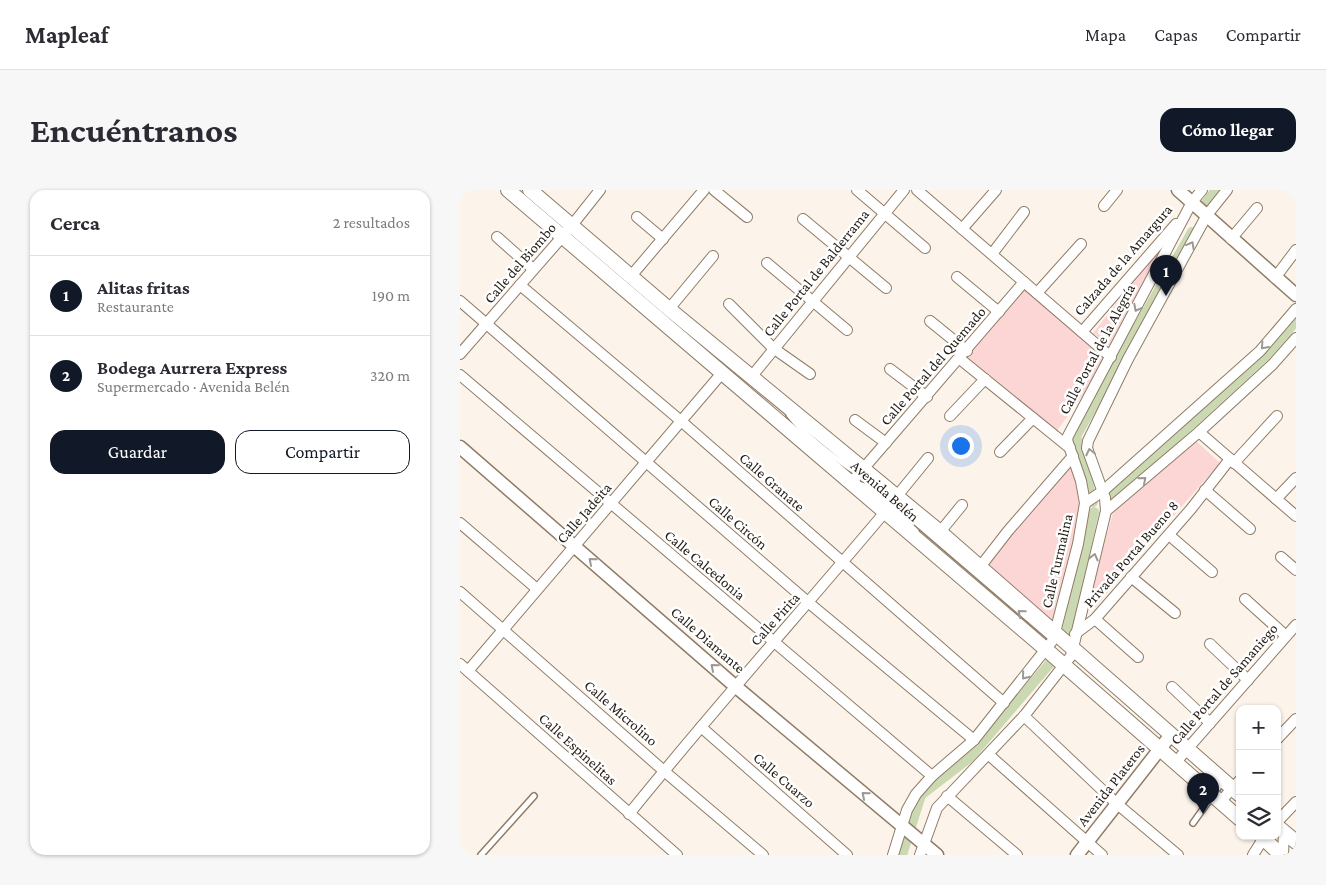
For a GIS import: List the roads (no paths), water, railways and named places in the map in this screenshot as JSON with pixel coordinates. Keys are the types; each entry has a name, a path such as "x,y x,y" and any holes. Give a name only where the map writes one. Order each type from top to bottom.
{"main road":[{"name":"Avenida Belén","path":"508,190 631,276 752,376 857,477 885,512 1050,642 1180,757 1227,792 1236,811"},
{"name":"Avenida Belén","path":"537,192 567,231 722,373 857,477 896,496 940,532 980,568 1050,642"},
{"name":"Avenida Belén","path":"1180,757 1227,792"},
{"path":"1281,828 1296,842"},
{"path":"1267,840 1283,854"}],"street":[{"name":"Calle del Biombo","path":"460,354 567,231 600,190"},
{"path":"631,276 704,190"},
{"path":"714,190 747,217"},
{"path":"857,190 925,248"},
{"name":"Calle Portal de Balderrama","path":"752,376 848,256 904,190"},
{"path":"917,190 1111,357"},
{"path":"962,229 996,190"},
{"path":"1104,206 1117,190"},
{"name":"Calzada de la Amargura","path":"1178,190 1190,206 1207,215 1231,239 1296,295"},
{"name":"Calle Portal de la Alegría","path":"1085,503 1081,481 1067,440 1070,430 1111,357 1190,206 1202,190"},
{"path":"1069,659 1106,511 1103,491 1088,448 1088,441 1128,359 1207,215 1227,190"},
{"name":"Calzada de la Amargura","path":"1082,332 1190,206"},
{"path":"1231,239 1257,208"},
{"path":"992,254 1024,212"},
{"path":"637,217 663,239"},
{"path":"803,219 886,288"},
{"path":"497,237 533,269"},
{"path":"1037,293 1081,244"},
{"path":"1275,278 1296,250"},
{"path":"669,309 713,256"},
{"path":"767,263 847,330"},
{"path":"957,277 999,312"},
{"name":"Calle Portal del Quemado","path":"857,477 1024,282"},
{"name":"Calle Granate","path":"520,285 681,421 1004,703"},
{"name":"Calle Circón","path":"460,301 809,604 974,740"},
{"path":"729,304 773,348 810,374"},
{"name":"Calle Turmalina","path":"914,839 907,810 916,794 932,776 974,740 1050,642 1078,544 1085,503 1103,491 1260,351 1296,310"},
{"path":"930,321 984,379 1033,418 1071,452 980,568"},
{"path":"1106,511 1199,432 1272,365 1296,338"},
{"path":"890,369 927,397"},
{"name":"Calle Jadeita","path":"464,668 503,629 722,373"},
{"name":"Calle Calcedonia","path":"460,375 932,776"},
{"path":"950,416 984,379"},
{"name":"Privada Portal Bueno 8","path":"1075,634 1095,619 1169,535 1205,490 1277,416"},
{"path":"1000,452 1033,418"},
{"path":"854,420 886,444"},
{"path":"1199,432 1296,516"},
{"name":"Calle Diamante","path":"460,447 735,686 914,839 936,855"},
{"path":"896,496 928,458"},
{"path":"1276,499 1296,478"},
{"path":"1205,490 1250,529"},
{"path":"940,532 962,505"},
{"name":"Calle Pirita","path":"629,814 735,686 809,604 885,512"},
{"path":"460,523 537,589"},
{"path":"1169,535 1212,572"},
{"path":"1281,557 1296,570"},
{"path":"1131,577 1175,613"},
{"name":"Calle Microlino","path":"460,592 763,855"},
{"path":"1245,599 1286,636"},
{"path":"1095,619 1138,658"},
{"name":"Calle Portal de Samaniego","path":"1180,757 1296,625"},
{"path":"1210,644 1248,680"},
{"name":"Calle Turmalina","path":"893,855 914,839 947,796 989,755 1024,716 1069,659"},
{"name":"Calle Espinelitas","path":"464,668 677,855"},
{"path":"1172,687 1210,723"},
{"path":"1024,716 1116,803 1178,855"},
{"path":"1281,735 1296,719"},
{"name":"Calle Cuarzo","path":"701,727 847,855"},
{"name":"Avenida Plateros","path":"1077,855 1164,743"},
{"path":"989,755 1102,855"},
{"path":"947,796 1017,855"},
{"path":"1281,825 1296,802"},
{"path":"1281,836 1283,854"},
{"path":"1253,855 1261,840"},
{"path":"1263,840 1263,855"}],"lane":[{"path":"516,190 786,412 798,427 910,523 921,538 1050,642"},
{"path":"523,190 567,231 1050,642"},
{"path":"1194,823 1227,792 1236,807"},
{"path":"481,855 534,796"}],"waterway":[{"path":"1203,207 1216,190"},
{"path":"1093,502 1076,436 1192,232"},
{"path":"1108,500 1266,355 1296,321"},
{"path":"1065,639 1094,512"},
{"path":"902,855 921,795 969,758 1052,661"}],"place":[{"name":"Alitas fritas","path":"1166,296"},
{"name":"Bodega Aurrera Express","path":"1203,814"}]}
